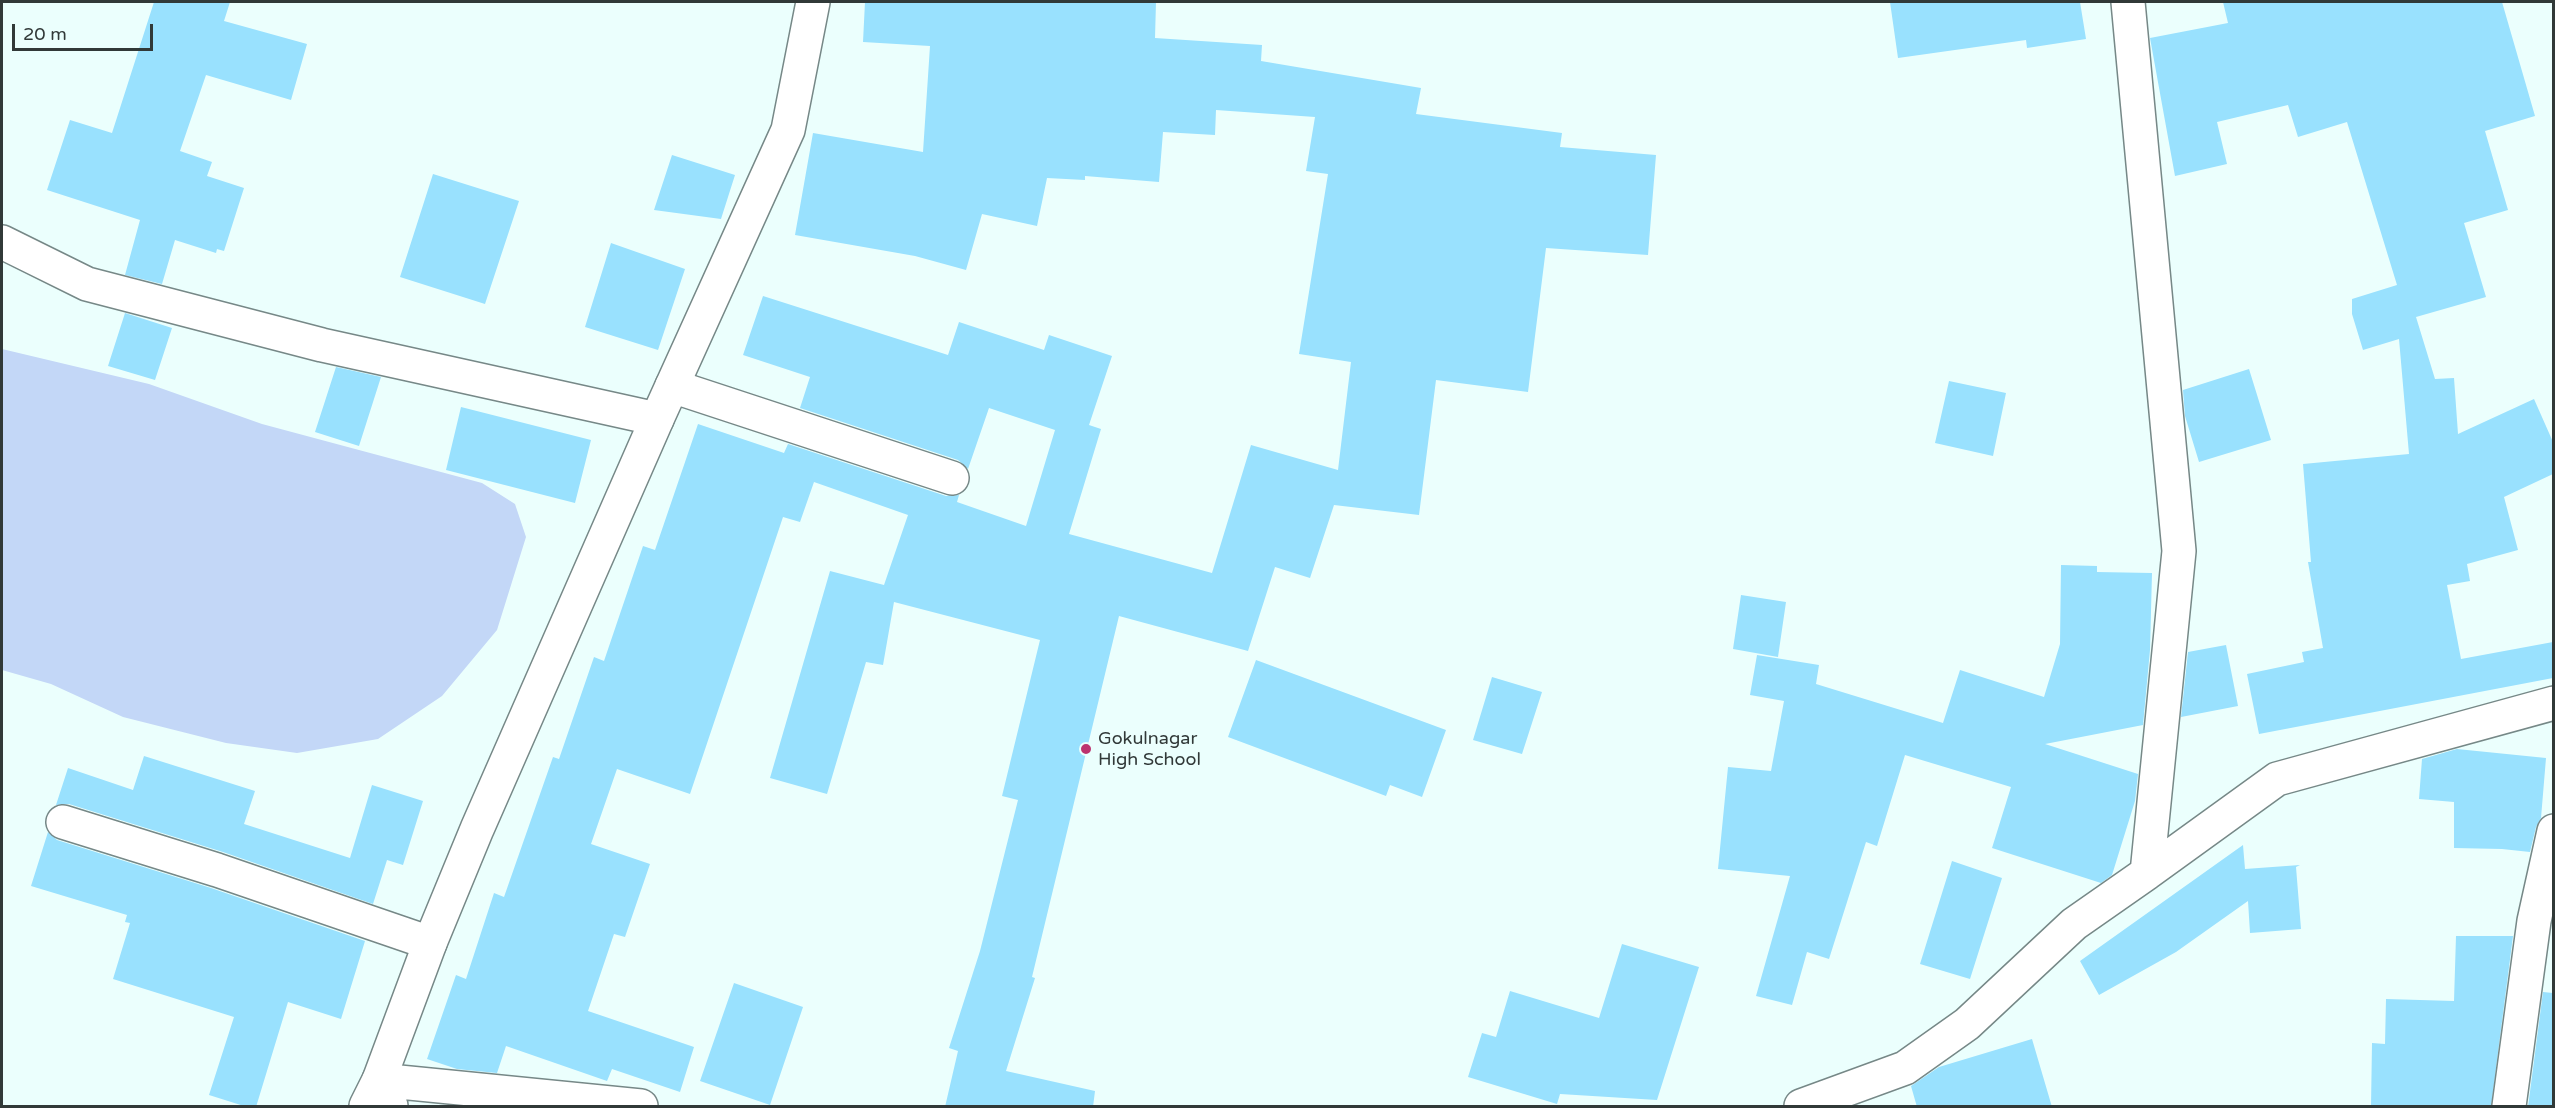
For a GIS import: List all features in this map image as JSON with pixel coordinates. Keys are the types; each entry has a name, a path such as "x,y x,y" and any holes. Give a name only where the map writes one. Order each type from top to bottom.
{"street":[{"path":"641,1107 379,1098 430,943 477,829 657,419 788,130 813,2"},
{"path":"2128,2 2179,551 2147,873"},
{"path":"2,242 87,284 322,345 657,419"},
{"path":"672,386 952,478"},
{"path":"1801,1107 1905,1068 1967,1024 2074,924 2277,779 2553,703"},
{"path":"63,822 217,870 430,943"},
{"path":"2509,1107 2510,1083 2534,921 2553,831"}],"water":[{"path":"2,349 149,384 262,424 482,483 515,504 526,537 497,630 442,696 378,739 297,753 226,743 123,717 51,684 2,670"}],"building":[{"path":"154,2 230,2 224,21 307,44 291,100 206,75 180,151 212,162 207,176 244,188 224,251 217,249 216,253 175,240 162,284 125,275 140,220 47,190 70,120 112,133"},
{"path":"865,2 1156,2 1155,38 1262,45 1261,61 1421,88 1416,114 1562,133 1560,147 1656,155 1648,255 1546,248 1528,392 1436,380 1419,515 1334,505 1310,578 1275,567 1248,651 1119,616 1032,977 1035,978 1006,1071 1095,1091 1093,1107 945,1107 958,1051 949,1048 980,951 1018,800 1002,796 1040,640 894,602 883,665 866,662 827,794 770,778 830,571 884,585 908,515 814,482 800,522 783,517 690,794 617,769 591,844 650,864 625,937 614,934 588,1011 694,1047 680,1092 612,1069 607,1081 506,1046 497,1073 457,1069 427,1059 456,975 466,979 494,893 504,897 553,757 559,759 594,657 604,661 643,546 655,550 698,424 784,453 788,444 946,496 959,495 957,502 1026,526 1055,430 989,408 968,469 958,460 800,408 810,377 743,355 763,296 948,355 959,322 1044,350 1049,335 1112,356 1089,425 1101,429 1069,534 1212,573 1251,445 1338,470 1351,362 1299,354 1328,174 1306,171 1315,117 1216,110 1215,135 1163,132 1159,182 1085,176 1085,180 1047,178 1037,226 982,214 966,270 915,256 795,235 813,133 923,152 930,46 863,42"},
{"path":"1890,2 2080,2 2086,39 2027,48 2026,40 1898,58"},
{"path":"2223,2 2502,2 2535,116 2485,131 2508,210 2464,223 2486,297 2416,317 2435,379 2454,378 2458,434 2534,399 2553,442 2553,474 2504,497 2518,550 2467,564 2470,581 2447,585 2461,659 2553,642 2553,678 2259,734 2247,674 2304,662 2302,652 2323,648 2308,562 2311,562 2303,464 2409,454 2399,339 2363,350 2352,314 2352,299 2397,285 2347,122 2298,137 2288,105 2217,122 2227,164 2175,176 2150,38 2228,23"},
{"path":"672,155 735,175 721,219 654,210"},
{"path":"433,174 519,201 485,304 400,277"},
{"path":"611,243 685,269 658,350 585,327"},
{"path":"125,313 172,328 155,380 108,366"},
{"path":"336,367 381,377 359,446 315,432"},
{"path":"2249,369 2271,440 2199,462 2185,416 2183,390"},
{"path":"1949,381 2006,393 1993,456 1935,443"},
{"path":"461,407 591,440 575,503 446,470"},
{"path":"2061,565 2097,566 2097,572 2152,573 2150,650 2143,725 2045,744 2138,774 2135,801 2112,875 2101,883 1992,848 2011,787 1905,755 1877,846 1866,842 1829,959 1807,952 1792,1005 1756,996 1790,876 1718,869 1728,767 1771,771 1784,701 1750,695 1757,655 1819,665 1816,684 1943,723 1960,670 2044,697 2060,644"},
{"path":"1741,595 1786,602 1778,657 1733,649"},
{"path":"2226,645 2238,706 2181,717 2188,652"},
{"name":"Gokulnagar High School","path":"1256,660 1446,730 1422,797 1390,785 1386,796 1228,737"},
{"path":"1492,677 1542,692 1522,754 1473,740"},
{"path":"2457,749 2546,758 2541,818 2536,827 2530,852 2454,848 2454,802 2419,799 2422,759"},
{"path":"144,756 255,791 244,824 350,858 372,785 423,801 403,865 387,860 373,904 223,852 69,804 56,805 68,768 133,790"},
{"path":"48,832 57,840 211,888 365,941 341,1019 288,1002 256,1107 247,1107 209,1095 234,1017 113,979 130,923 125,922 127,915 31,886"},
{"path":"2243,845 2245,869 2300,865 2296,867 2301,929 2250,933 2248,901 2176,952 2099,995 2080,961"},
{"path":"1952,861 2002,878 1970,979 1920,964"},
{"path":"2456,936 2513,936 2491,1107 2371,1107 2372,1043 2385,1044 2386,999 2454,1001"},
{"path":"1622,944 1699,967 1657,1100 1560,1094 1557,1104 1468,1077 1482,1033 1496,1037 1510,991 1599,1018"},
{"path":"734,983 803,1007 770,1105 700,1081"},
{"path":"2543,992 2553,993 2553,1107 2528,1107"},
{"path":"2032,1039 2052,1107 1917,1107 1911,1086 1939,1067"}],"place":[{"name":"Gokulnagar High School","path":"1086,749"}]}
